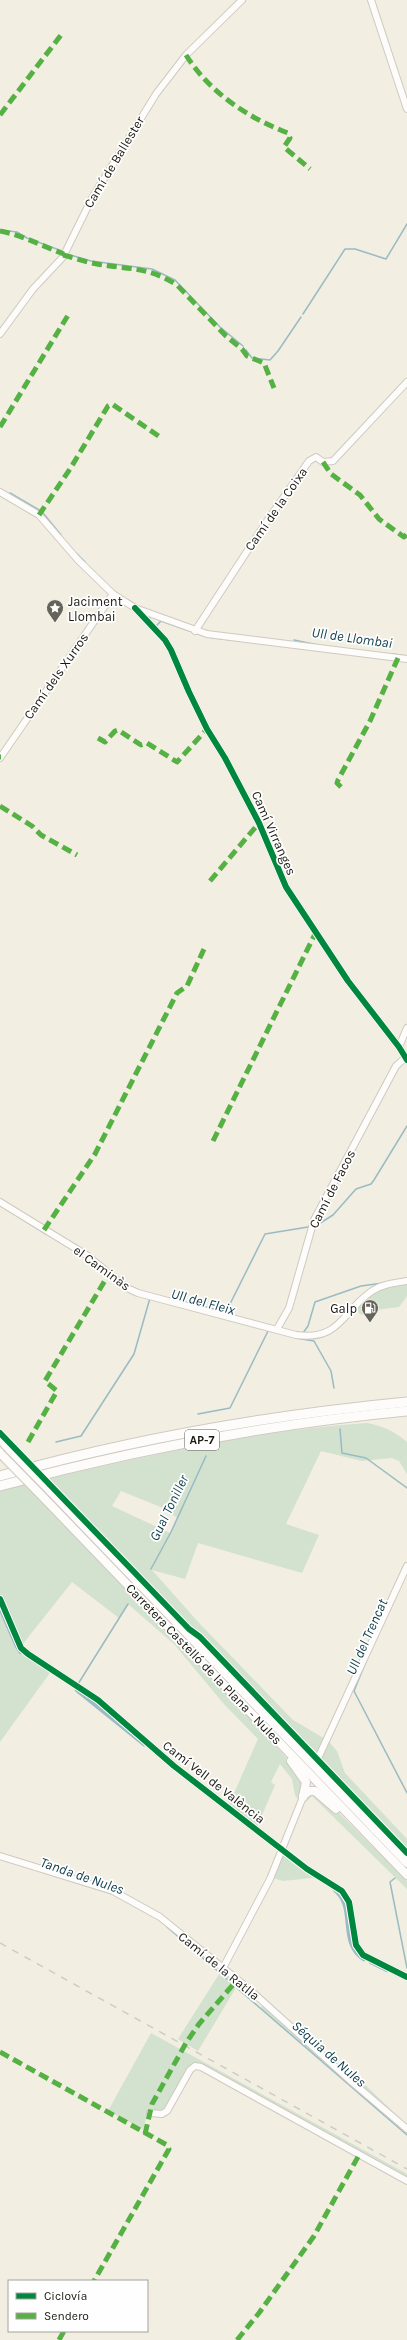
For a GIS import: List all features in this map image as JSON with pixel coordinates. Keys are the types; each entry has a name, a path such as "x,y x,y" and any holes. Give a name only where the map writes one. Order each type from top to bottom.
{"highway":[{"name":"AP-7","path":"0,1476 159,1439 247,1423 407,1402"},
{"name":"AP-7","path":"0,1486 160,1448 249,1432 407,1411"}],"main road":[{"name":"Carretera Castelló de la Plana - Nules","path":"0,1439 407,1863"},
{"name":"Carretera Castelló de la Plana - Nules","path":"0,1453 407,1877"},
{"path":"217,1678 302,1775 306,1782 303,1797"},
{"path":"303,1797 311,1790 321,1795 407,1877"}],"street":[{"name":"Camí de Ballester","path":"0,334 33,288 63,256 92,198 156,94 186,55 242,0"},
{"path":"370,0 407,109"},
{"name":"Camí de la Coixa","path":"195,631 265,524 309,461 316,457 324,462 333,461 407,382"},
{"path":"0,492 39,515 72,554 113,594 135,608 195,631 228,638 292,643 344,653 407,659"},
{"name":"Camí dels Xurros","path":"0,758 113,594"},
{"name":"Camí Virranges","path":"135,608 165,640 171,650 204,723 260,823 286,887 348,981 399,1046 406,1059"},
{"path":"399,1046 407,1028"},
{"name":"Camí de Facos","path":"277,1329 289,1308 314,1220 396,1066 406,1059"},
{"name":"el Caminàs","path":"0,1202 101,1265 127,1288 307,1336 324,1332 342,1322 360,1301 372,1291 386,1285 407,1281"},
{"path":"319,1756 407,1566"},
{"name":"Camí Vell de València","path":"0,1599 21,1648 98,1700 174,1766 307,1869 336,1886 346,1895 349,1902 353,1938 358,1950 363,1955 407,1976"},
{"path":"223,1968 270,1879 280,1848 303,1797"},
{"name":"Camí de la Ratlla","path":"0,1856 124,1896 160,1917 248,1988 352,2082 407,2129"},
{"path":"150,2113 162,2114 167,2111 190,2070 195,2066 201,2067 407,2181"}],"green space":[{"path":"407,1281 407,1296 399,1307 368,1311 362,1315 353,1309 372,1291"},
{"path":"367,1423 383,1427 393,1432 407,1442 407,1474 399,1461 392,1458 362,1461 321,1451 286,1524 319,1535 302,1573 198,1543 185,1579 152,1570 199,1623 293,1720 327,1740 337,1751 345,1773 407,1839 407,1852 202,1637 189,1628 46,1479 245,1437 326,1426","holes":["121,1491 168,1510 169,1513 178,1518 170,1533 112,1506"]},
{"path":"25,1482 208,1672 293,1765 309,1792 331,1805 407,1881 407,1889 312,1796 306,1802 301,1800 300,1802 295,1795 292,1779 280,1764 271,1782 275,1785 256,1829 228,1807 258,1739 223,1703 174,1644 128,1604 119,1618 72,1582 22,1645 21,1648 52,1670 0,1742 0,1489"},
{"path":"187,1629 198,1637 407,1854 407,1860"},
{"path":"281,1848 320,1877 283,1881 270,1877"},
{"path":"227,1966 280,2014 317,2042 312,2047 356,2086 361,2081 407,2125 407,2134 261,2008 264,2003 240,1981 198,2051 178,2039 223,1968"},
{"path":"151,2033 407,2174 407,2184 196,2068 191,2072 165,2117 147,2115 143,2129 108,2111"}],"waterway":[{"path":"303,314 345,249 355,249 386,259 407,224"},
{"path":"0,230 17,232 27,238 62,251"},
{"path":"67,254 91,261 152,269 175,280 220,327 243,346"},
{"path":"246,350 252,358 270,360 278,351 301,317"},
{"name":"Ull de Llombai","path":"10,493 41,511"},
{"name":"Ull de Llombai","path":"43,513 61,535"},
{"name":"Ull de Llombai","path":"76,553 85,562"},
{"name":"Ull de Llombai","path":"128,600 136,605"},
{"name":"Ull de Llombai","path":"147,616 156,626 161,621 207,637 274,645"},
{"name":"Ull de Llombai","path":"294,640 318,645"},
{"name":"Ull de Llombai","path":"393,654 407,656"},
{"path":"314,1227 333,1215 356,1189 371,1184 407,1126"},
{"name":"Ull del Fleix","path":"0,1205 46,1234"},
{"path":"163,1297 223,1311 227,1310 265,1234 308,1227"},
{"path":"303,1333 308,1326 315,1302 361,1286 383,1283"},
{"path":"56,1442 81,1436 134,1354 150,1298"},
{"name":"Gual Toniller","path":"198,1414 230,1408 269,1329"},
{"path":"296,1338 314,1341 331,1371 334,1388"},
{"path":"340,1429 342,1453 366,1458 407,1488"},
{"name":"Gual Toniller","path":"151,1569 171,1532 206,1456"},
{"name":"Gual Toniller","path":"78,1684 128,1604"},
{"path":"0,1607 21,1652"},
{"name":"Ull del Trencat","path":"367,1659 354,1691 407,1793"},
{"path":"77,1690 144,1744"},
{"name":"Tanda de Nules","path":"42,1872 113,1894"},
{"path":"395,1878 390,1882 407,1968"},
{"path":"335,1890 341,1897 345,1906 349,1935 352,1944 356,1952 364,1959"},
{"name":"Tanda de Nules","path":"167,1927 228,1980"},
{"path":"371,1962 387,1970"},
{"name":"Séquia de Nules","path":"237,1988 407,2135"}],"railway":[{"path":"0,1943 407,2169"}],"marked path":[{"path":"0,115 61,35"},
{"path":"186,55 206,81 231,102 258,120 288,133 290,138 284,147 310,169"},
{"path":"0,231 24,238 64,254"},
{"path":"63,255 97,264 147,272 177,285 226,336 242,349 247,356 264,363 274,388"},
{"path":"0,427 70,312"},
{"path":"39,515 70,469 108,406 112,404 160,437"},
{"path":"323,462 331,474 360,495 379,519 404,537 407,534"},
{"path":"341,787 337,783 338,780 370,721 398,658"},
{"path":"98,738 105,742 115,731 118,730 141,745 147,743 177,762 207,729"},
{"path":"0,806 32,826 41,835 77,855"},
{"path":"210,881 259,823"},
{"path":"213,1141 316,932"},
{"path":"44,1230 95,1154 177,993 187,986 204,949"},
{"path":"28,1442 57,1391 45,1381 110,1272"},
{"path":"145,2134 152,2104 186,2043 199,2024 238,1979"},
{"path":"0,2052 167,2145 169,2149 95,2280"},
{"path":"237,2340 259,2313 314,2236 359,2155"},
{"path":"59,2340 63,2332"}],"cycle path":[{"path":"135,608 165,640 171,650 207,729 225,758 259,823 286,887 348,981 399,1047 407,1060"},
{"path":"0,1433 189,1629 200,1637 407,1853"},
{"path":"0,1599 21,1648 98,1700 174,1766 307,1869 342,1891 349,1902 356,1945 363,1955 407,1977"}],"place":[{"name":"Jaciment Llombai","path":"55,623"},
{"name":"Galp","path":"370,1323"}]}
